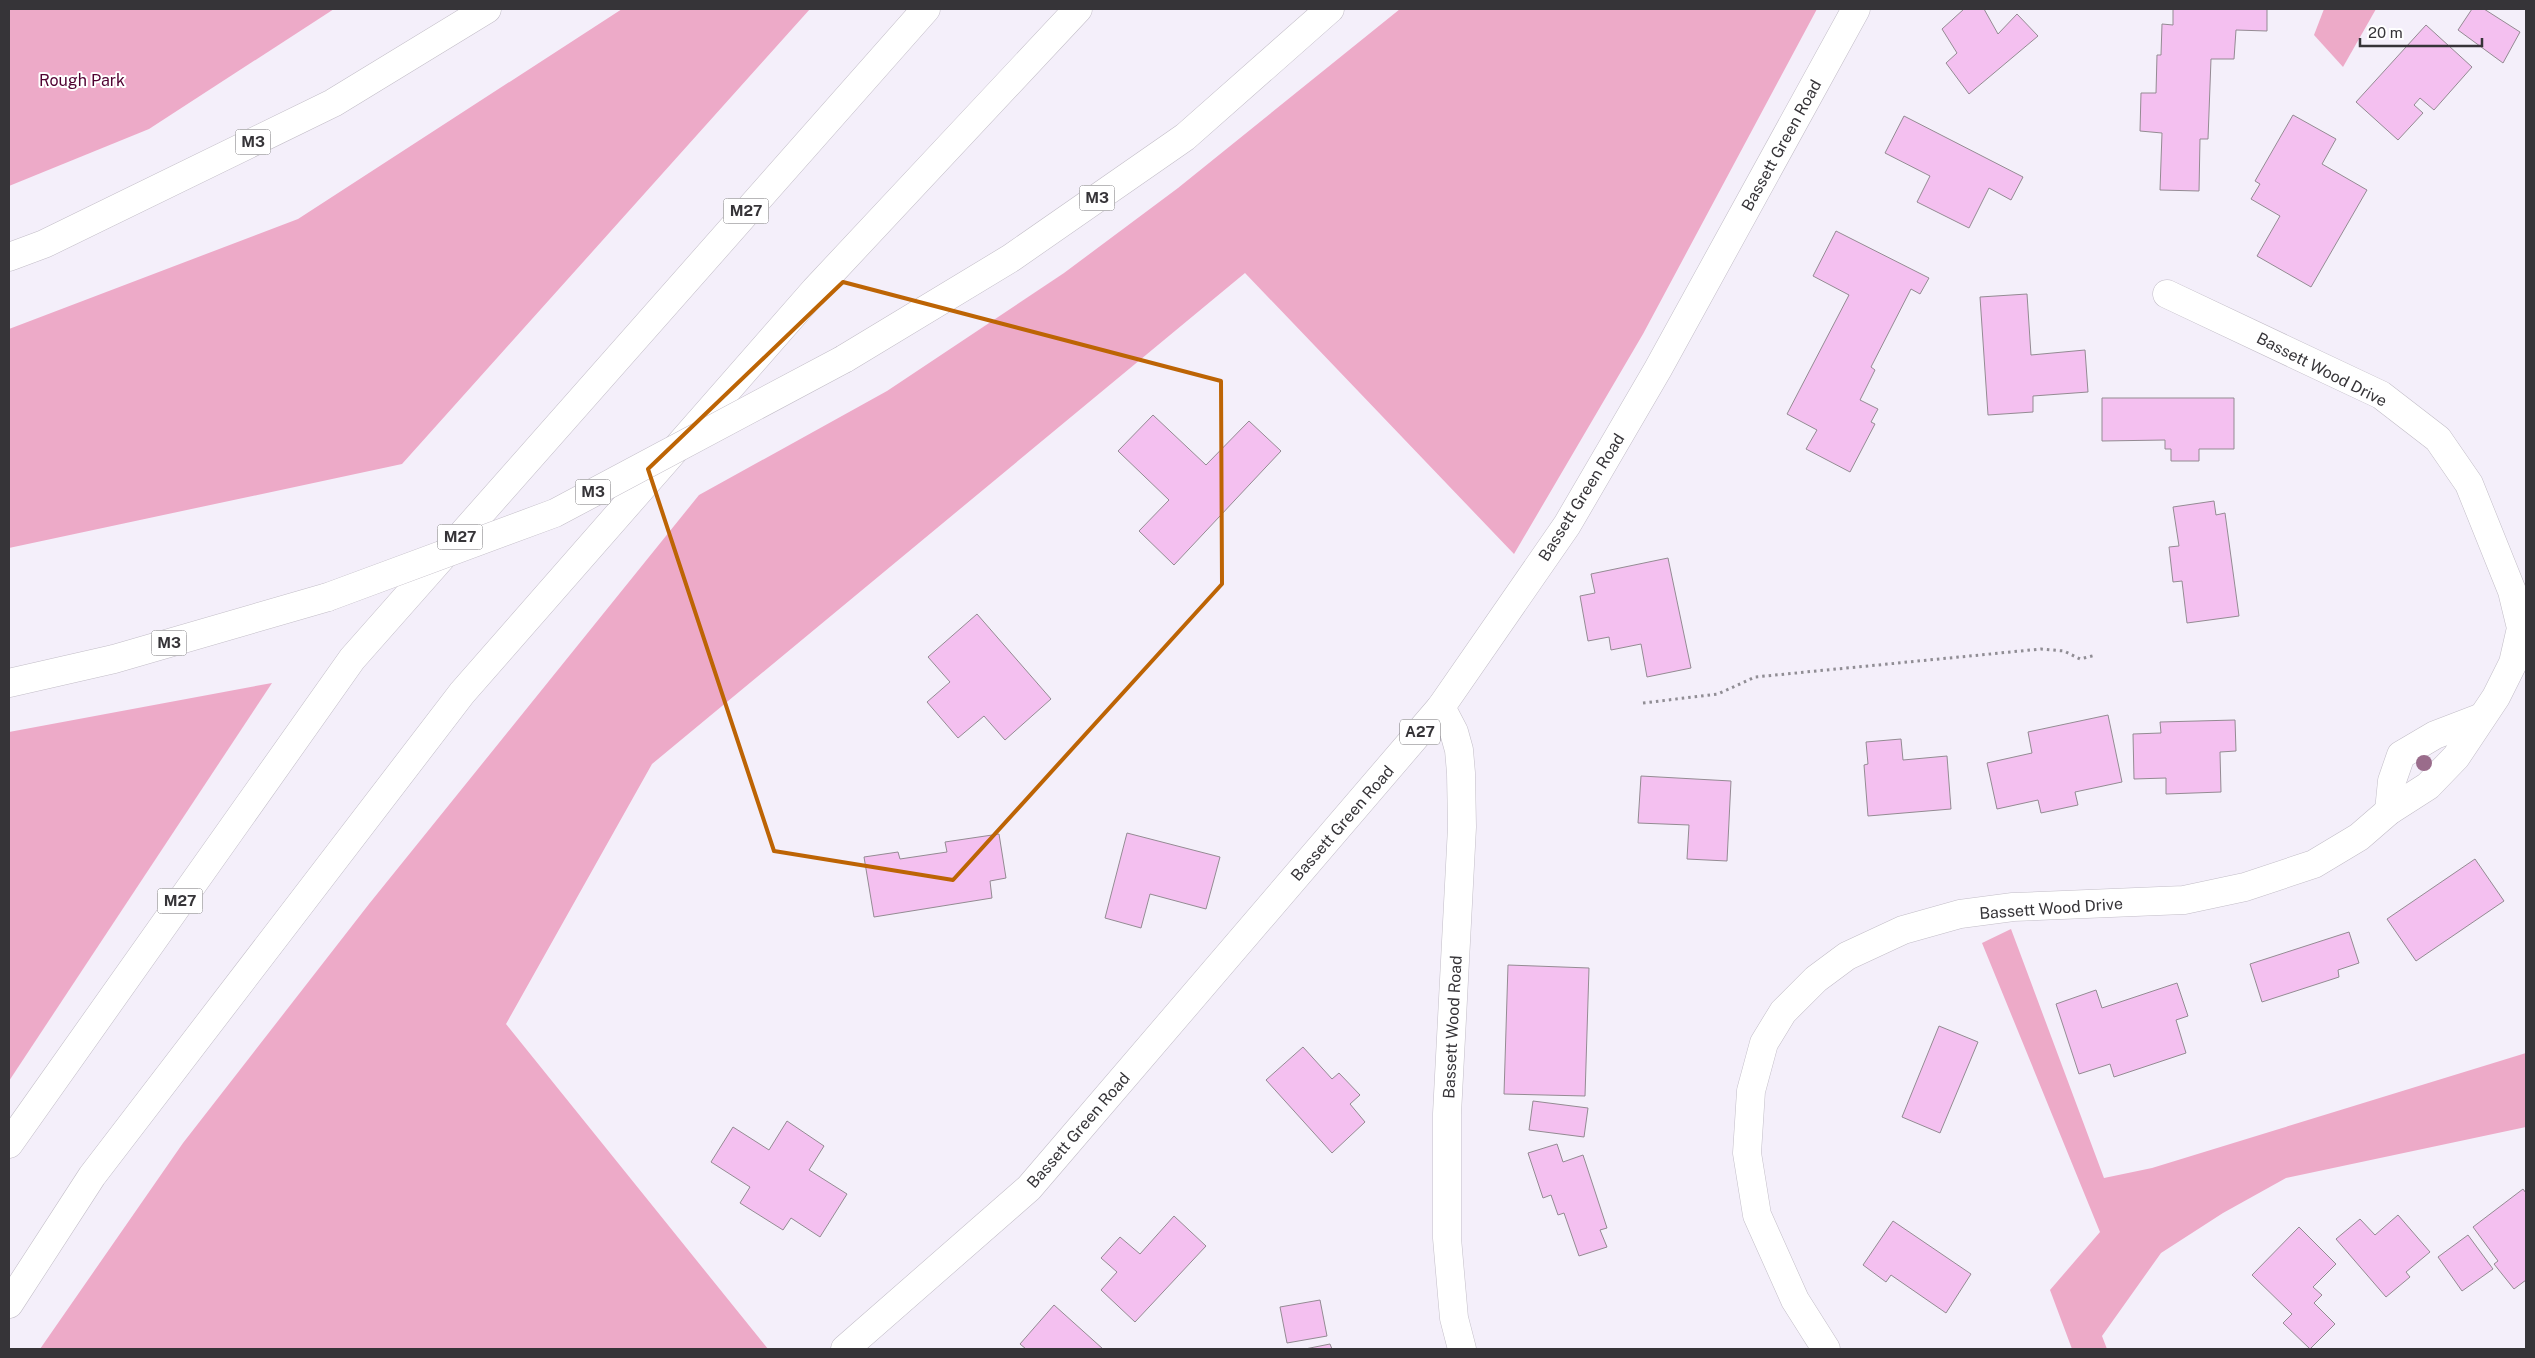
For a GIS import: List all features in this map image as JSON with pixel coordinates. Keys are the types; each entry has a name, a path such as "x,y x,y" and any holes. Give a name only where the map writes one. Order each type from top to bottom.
{"main road":[{"name":"M3","path":"9,257 44,244 333,103 487,9"},
{"name":"M27","path":"9,1144 352,659 926,9"},
{"path":"9,1304 92,1176 462,693 815,290 1078,9"},
{"name":"M3","path":"9,683 114,659 328,597 555,512 844,359 1012,258 1185,137 1330,9"},
{"name":"Bassett Green Road","path":"845,1349 1028,1188 1441,707 1567,525 1662,361 1856,9"},
{"name":"Bassett Wood Drive","path":"1826,1349 1795,1300 1757,1216 1747,1153 1750,1091 1764,1043 1783,1012 1816,979 1847,956 1903,930 1960,914 2013,907 2184,900 2245,887 2314,864 2359,837 2389,812 2428,786 2456,757 2496,697 2513,663 2523,626 2512,591 2469,484 2438,439 2381,395 2167,294"},
{"name":"Bassett Wood Road","path":"1441,707 1454,732 1459,750 1461,773 1462,827 1447,1114 1447,1238 1454,1318 1462,1349"},
{"path":"2389,812 2392,781 2401,755 2435,735 2482,717"}],"path":[{"path":"1643,703 1718,694 1755,678 2041,649 2064,651 2080,659 2096,656"}],"highlighted area":[{"path":"843,282 1221,381 1222,584 953,880 774,851 648,469"}],"green space":[{"name":"Rough Park","path":"9,9 334,9 149,129 9,186"},
{"path":"622,9 810,9 402,464 9,548 9,329 298,219"},
{"path":"1400,9 1817,9 1643,334 1514,554 1245,273 652,764 506,1024 768,1349 40,1349 183,1143 369,904 699,495 887,391 1064,273 1178,188"},
{"path":"2324,9 2376,9 2343,67 2314,35"},
{"path":"272,683 9,1081 9,732"},
{"path":"2011,929 2104,1178 2152,1168 2526,1053 2526,1127 2286,1178 2223,1213 2161,1253 2102,1336 2107,1349 2072,1349 2050,1290 2100,1232 1982,943"}],"building":[{"path":"1964,9 1984,9 1998,34 2017,14 2038,36 1969,94 1946,63 1957,53 1942,29"},
{"path":"2173,9 2267,9 2267,31 2236,30 2234,59 2211,59 2208,139 2200,139 2199,191 2160,190 2162,133 2140,131 2141,93 2156,93 2157,55 2161,55 2162,24 2173,25"},
{"path":"2472,9 2484,9 2520,32 2503,63 2458,30"},
{"path":"2426,25 2472,67 2434,110 2420,98 2414,105 2423,113 2398,140 2356,102"},
{"path":"2293,115 2336,139 2322,164 2367,190 2311,287 2257,256 2280,216 2251,199 2260,184 2255,181"},
{"path":"1904,116 2023,177 2011,200 1989,188 1969,228 1917,202 1930,176 1885,153"},
{"path":"1836,231 1929,278 1920,294 1911,289 1871,367 1875,370 1860,400 1878,409 1871,422 1875,424 1850,472 1806,449 1817,430 1787,414 1849,295 1813,276"},
{"path":"2027,294 2031,355 2085,350 2088,392 2033,396 2033,412 1988,415 1980,297"},
{"path":"2102,398 2234,398 2234,449 2199,449 2199,461 2171,461 2171,449 2165,449 2165,440 2102,441"},
{"path":"1153,415 1206,465 1249,421 1281,451 1174,565 1139,531 1169,500 1118,451"},
{"path":"2214,501 2216,515 2225,513 2239,616 2187,623 2182,581 2173,582 2169,547 2179,546 2173,507"},
{"path":"1668,558 1691,668 1647,677 1641,644 1611,650 1609,637 1588,641 1580,596 1595,593 1591,574"},
{"path":"977,614 1051,699 1005,740 984,716 958,738 927,702 950,682 928,657"},
{"path":"2108,715 2122,782 2075,792 2078,805 2041,813 2038,800 1997,809 1987,763 2032,753 2028,732"},
{"path":"2235,720 2236,751 2220,752 2221,792 2166,794 2166,778 2134,779 2133,734 2161,733 2160,722"},
{"path":"1901,739 1903,760 1947,756 1951,809 1868,816 1864,765 1868,764 1866,742"},
{"path":"1641,776 1731,781 1727,861 1687,859 1689,825 1638,823"},
{"path":"1127,833 1220,857 1206,909 1150,894 1141,928 1105,918"},
{"path":"999,834 1006,878 990,881 992,898 874,917 864,857 898,852 900,859 947,852 945,842"},
{"path":"2475,859 2504,901 2416,961 2387,919"},
{"path":"2349,932 2359,963 2338,970 2339,977 2262,1002 2250,964"},
{"path":"1508,965 1589,968 1585,1096 1504,1094"},
{"path":"2177,983 2188,1016 2176,1020 2186,1053 2114,1077 2110,1064 2079,1074 2056,1004 2096,990 2102,1008"},
{"path":"1939,1026 1978,1042 1940,1133 1902,1117"},
{"path":"1303,1047 1332,1079 1339,1073 1360,1095 1350,1104 1365,1122 1332,1153 1266,1080"},
{"path":"1533,1101 1588,1108 1584,1137 1529,1130"},
{"path":"787,1121 824,1146 809,1170 847,1194 820,1237 791,1218 783,1230 740,1203 750,1187 711,1162 733,1127 769,1150"},
{"path":"1557,1144 1563,1162 1583,1155 1607,1228 1600,1230 1607,1247 1579,1256 1564,1213 1558,1215 1551,1195 1543,1198 1528,1153"},
{"path":"2523,1189 2526,1193 2526,1280 2514,1289 2494,1264 2498,1261 2473,1227"},
{"path":"2398,1215 2430,1252 2406,1272 2410,1277 2386,1297 2336,1239 2360,1219 2375,1235"},
{"path":"1174,1216 1206,1246 1135,1322 1101,1290 1117,1272 1101,1258 1120,1237 1140,1254"},
{"path":"1893,1221 1971,1274 1946,1313 1891,1275 1886,1282 1863,1265"},
{"path":"2299,1227 2336,1264 2313,1287 2322,1295 2314,1303 2335,1324 2310,1349 2283,1323 2292,1314 2252,1275"},
{"path":"2468,1235 2493,1269 2462,1291 2438,1257"},
{"path":"1320,1300 1327,1336 1287,1343 1280,1307"},
{"path":"1054,1305 1103,1349 1026,1349 1020,1344"},
{"path":"1330,1344 1332,1349 1305,1349"}]}
